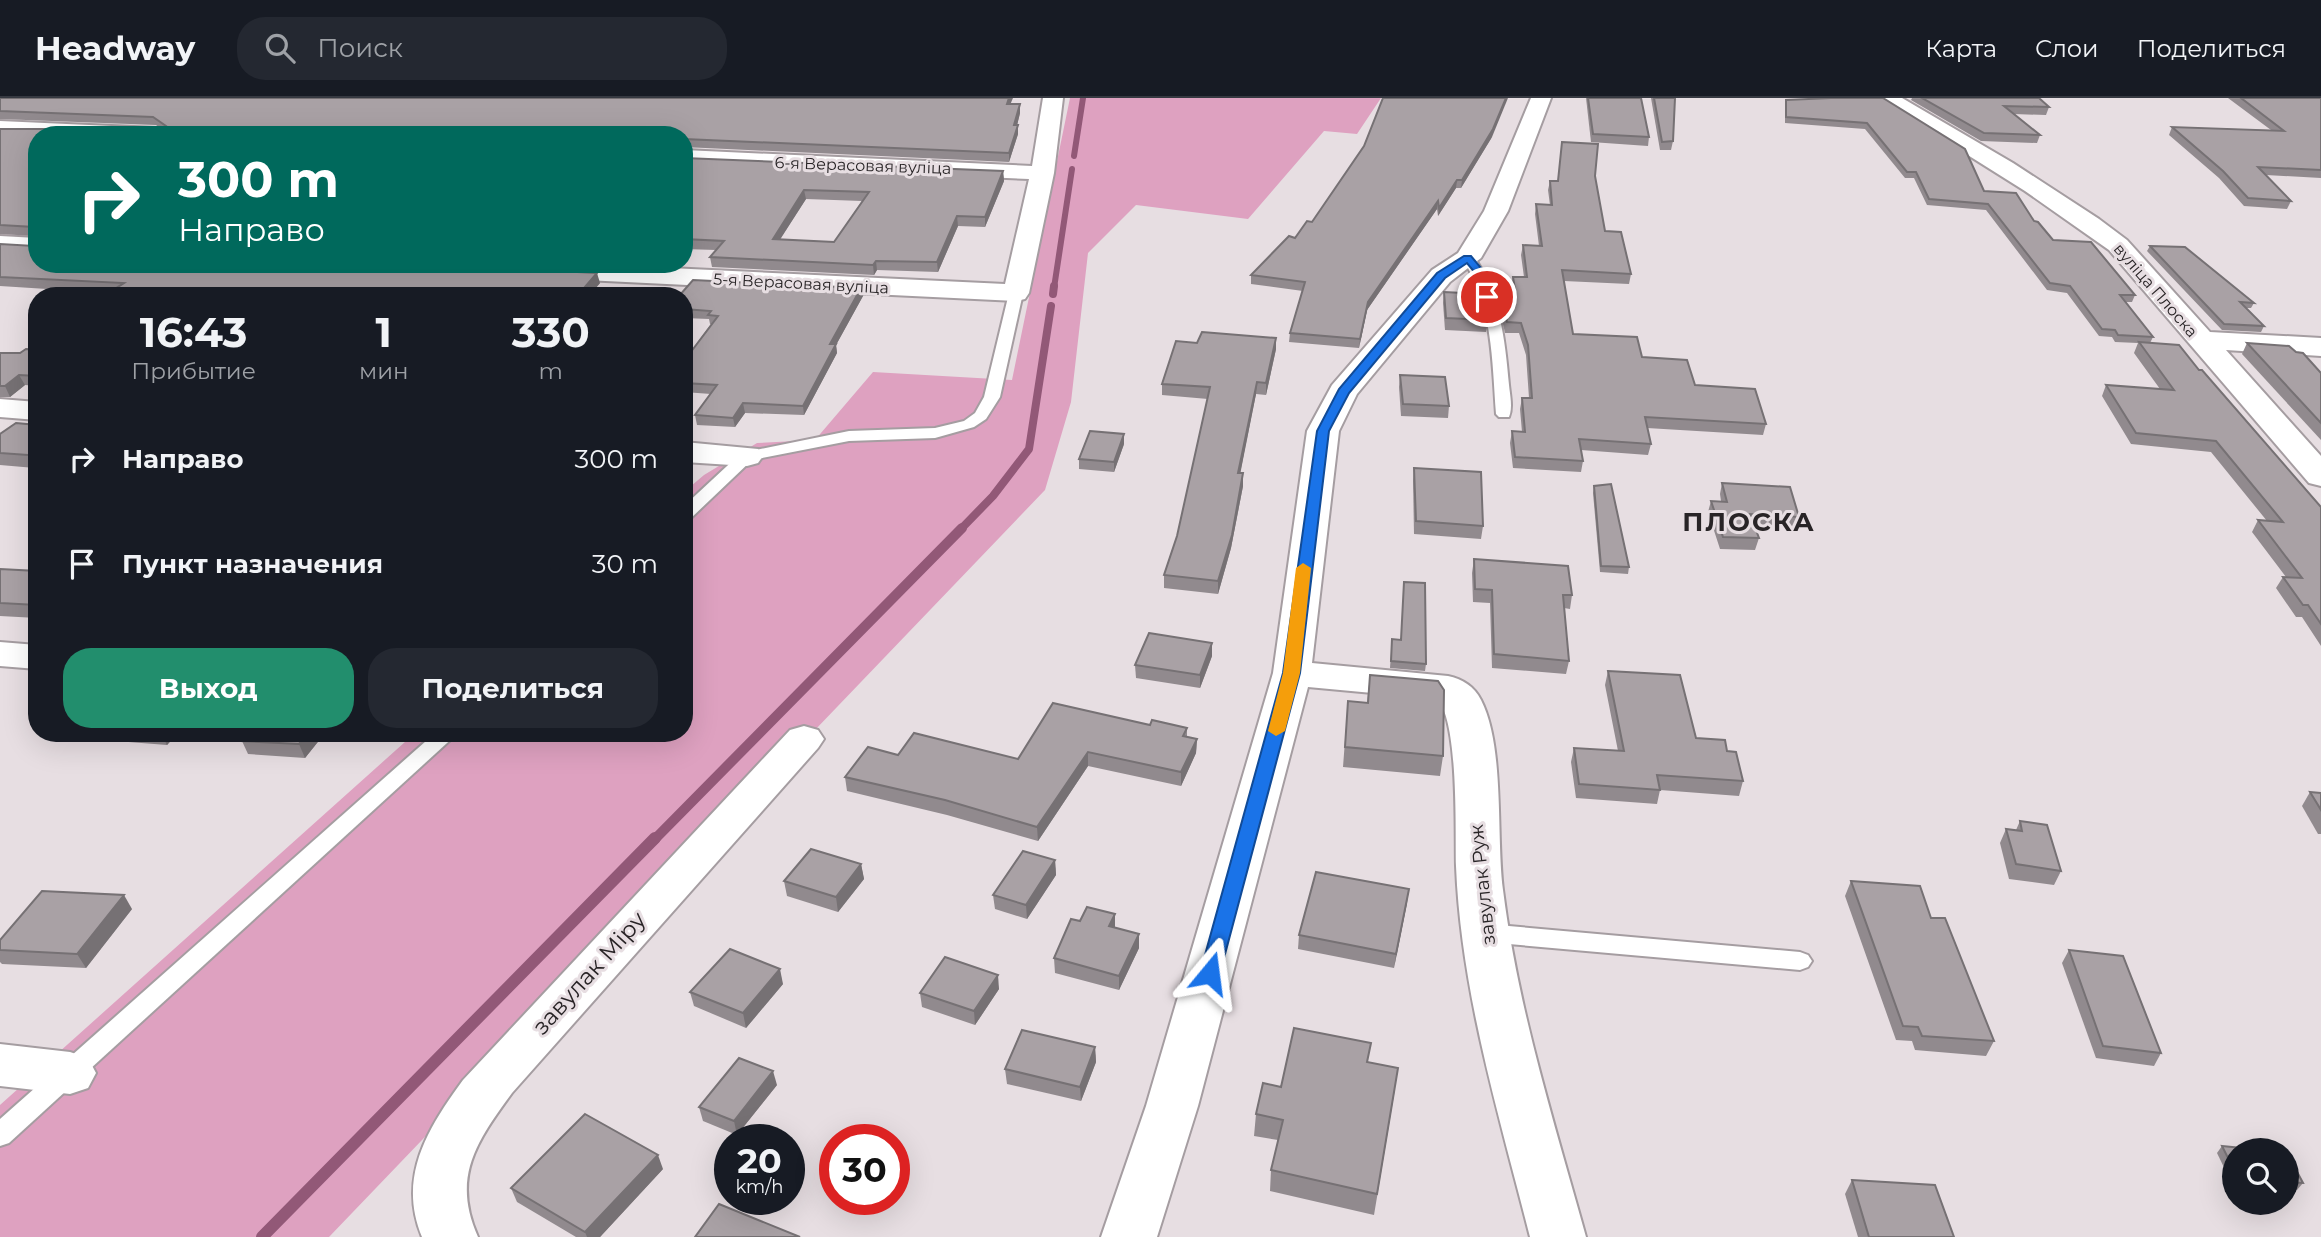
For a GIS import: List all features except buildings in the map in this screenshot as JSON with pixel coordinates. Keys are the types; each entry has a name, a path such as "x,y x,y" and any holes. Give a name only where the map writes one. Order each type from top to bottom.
{"street":[{"path":"1016,293 1042,173 1053,98"},
{"path":"1129,1237 1172,1106 1292,673 1318,456 1332,411 1343,391 1441,275 1468,258 1496,211 1541,98"},
{"name":"вуліца Плоска","path":"1887,98 2005,167 2108,237 2134,262 2199,340 2321,476"},
{"path":"0,128 28,129"},
{"name":"6-я Верасовая вуліца","path":"693,157 1042,173"},
{"path":"0,244 28,246"},
{"name":"5-я Верасовая вуліца","path":"604,273 1016,293"},
{"path":"2199,340 2321,346"},
{"path":"0,408 28,410"},
{"path":"693,453 747,456"},
{"path":"0,654 28,656"},
{"name":"завулак Руж","path":"1292,673 1448,688 1462,701 1472,738 1476,836 1486,933 1500,1019 1559,1237"},
{"name":"завулак Міру","path":"450,1237 439,1205 438,1179 449,1146 468,1111 540,1028 804,740"},
{"path":"0,1065 70,1073"}],"lane":[{"path":"1468,258 1481,274 1494,320 1504,414"},
{"path":"693,506 747,456 849,436 935,433 969,424 981,416 992,397 1016,293"},
{"path":"0,1135 438,742"},
{"path":"1486,933 1800,961"}],"shaded area":[{"path":"1070,98 1381,98 1357,134 1324,131 1248,219 1136,205 1088,253 1071,402 1045,490 329,1237 0,1237 0,1105 405,742 693,742 693,484 704,475 757,443 815,440 873,372 1012,380"}],"waterway":[{"path":"1074,156 1083,98"},
{"path":"1054,288 1072,169"},
{"path":"1053,294 1054,286"},
{"path":"960,530 993,496 1029,449 1051,306"},
{"path":"654,840 962,528"},
{"path":"262,1237 655,838"}],"slow traffic":[{"path":"1276,731 1292,673 1303,568"}],"district":[{"name":"ПЛОСКА","path":"1749,522"}],"route":[{"path":"1210,973 1292,673 1323,431 1343,391 1441,275 1468,258 1481,274 1487,297"}]}
